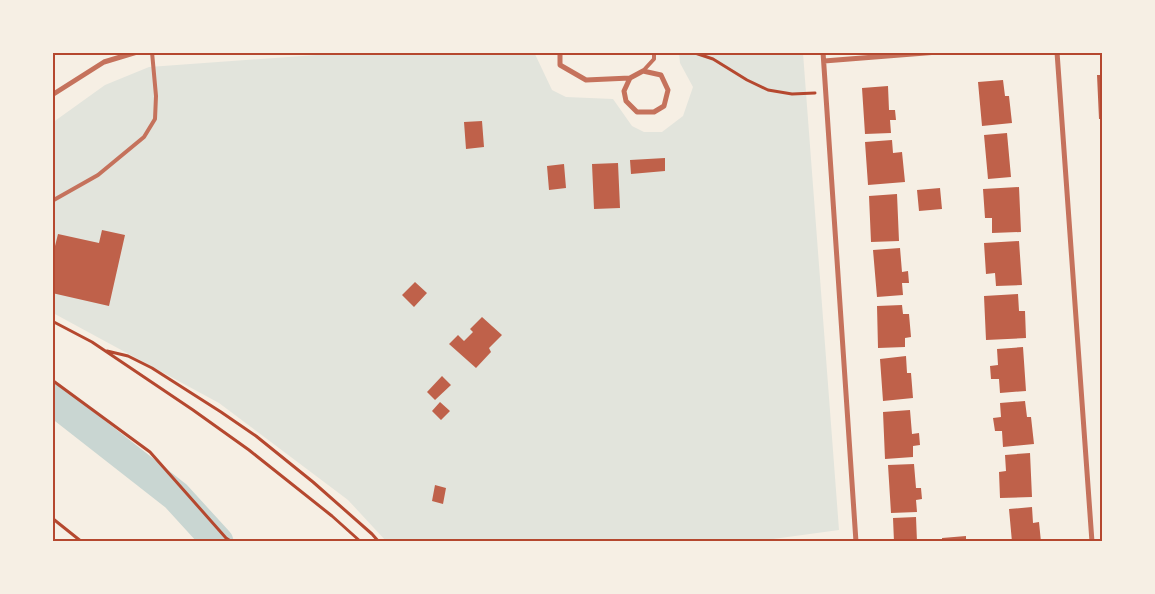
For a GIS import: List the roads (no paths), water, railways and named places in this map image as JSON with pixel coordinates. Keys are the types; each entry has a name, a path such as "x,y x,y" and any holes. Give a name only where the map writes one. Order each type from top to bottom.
{"street":[{"path":"52,95 104,62 137,52"},
{"path":"560,52 560,65 586,80 630,78 643,71 660,75 668,90 664,106 654,112 637,112 626,101 624,90 630,78"},
{"path":"823,52 856,542"},
{"path":"824,61 938,52"},
{"path":"1057,52 1092,542"}],"lane":[{"path":"52,201 98,175 144,137 155,120 156,96 152,52"},
{"path":"643,71 654,59 654,52"}],"waterway":[{"path":"52,399 176,496 218,542"}]}
